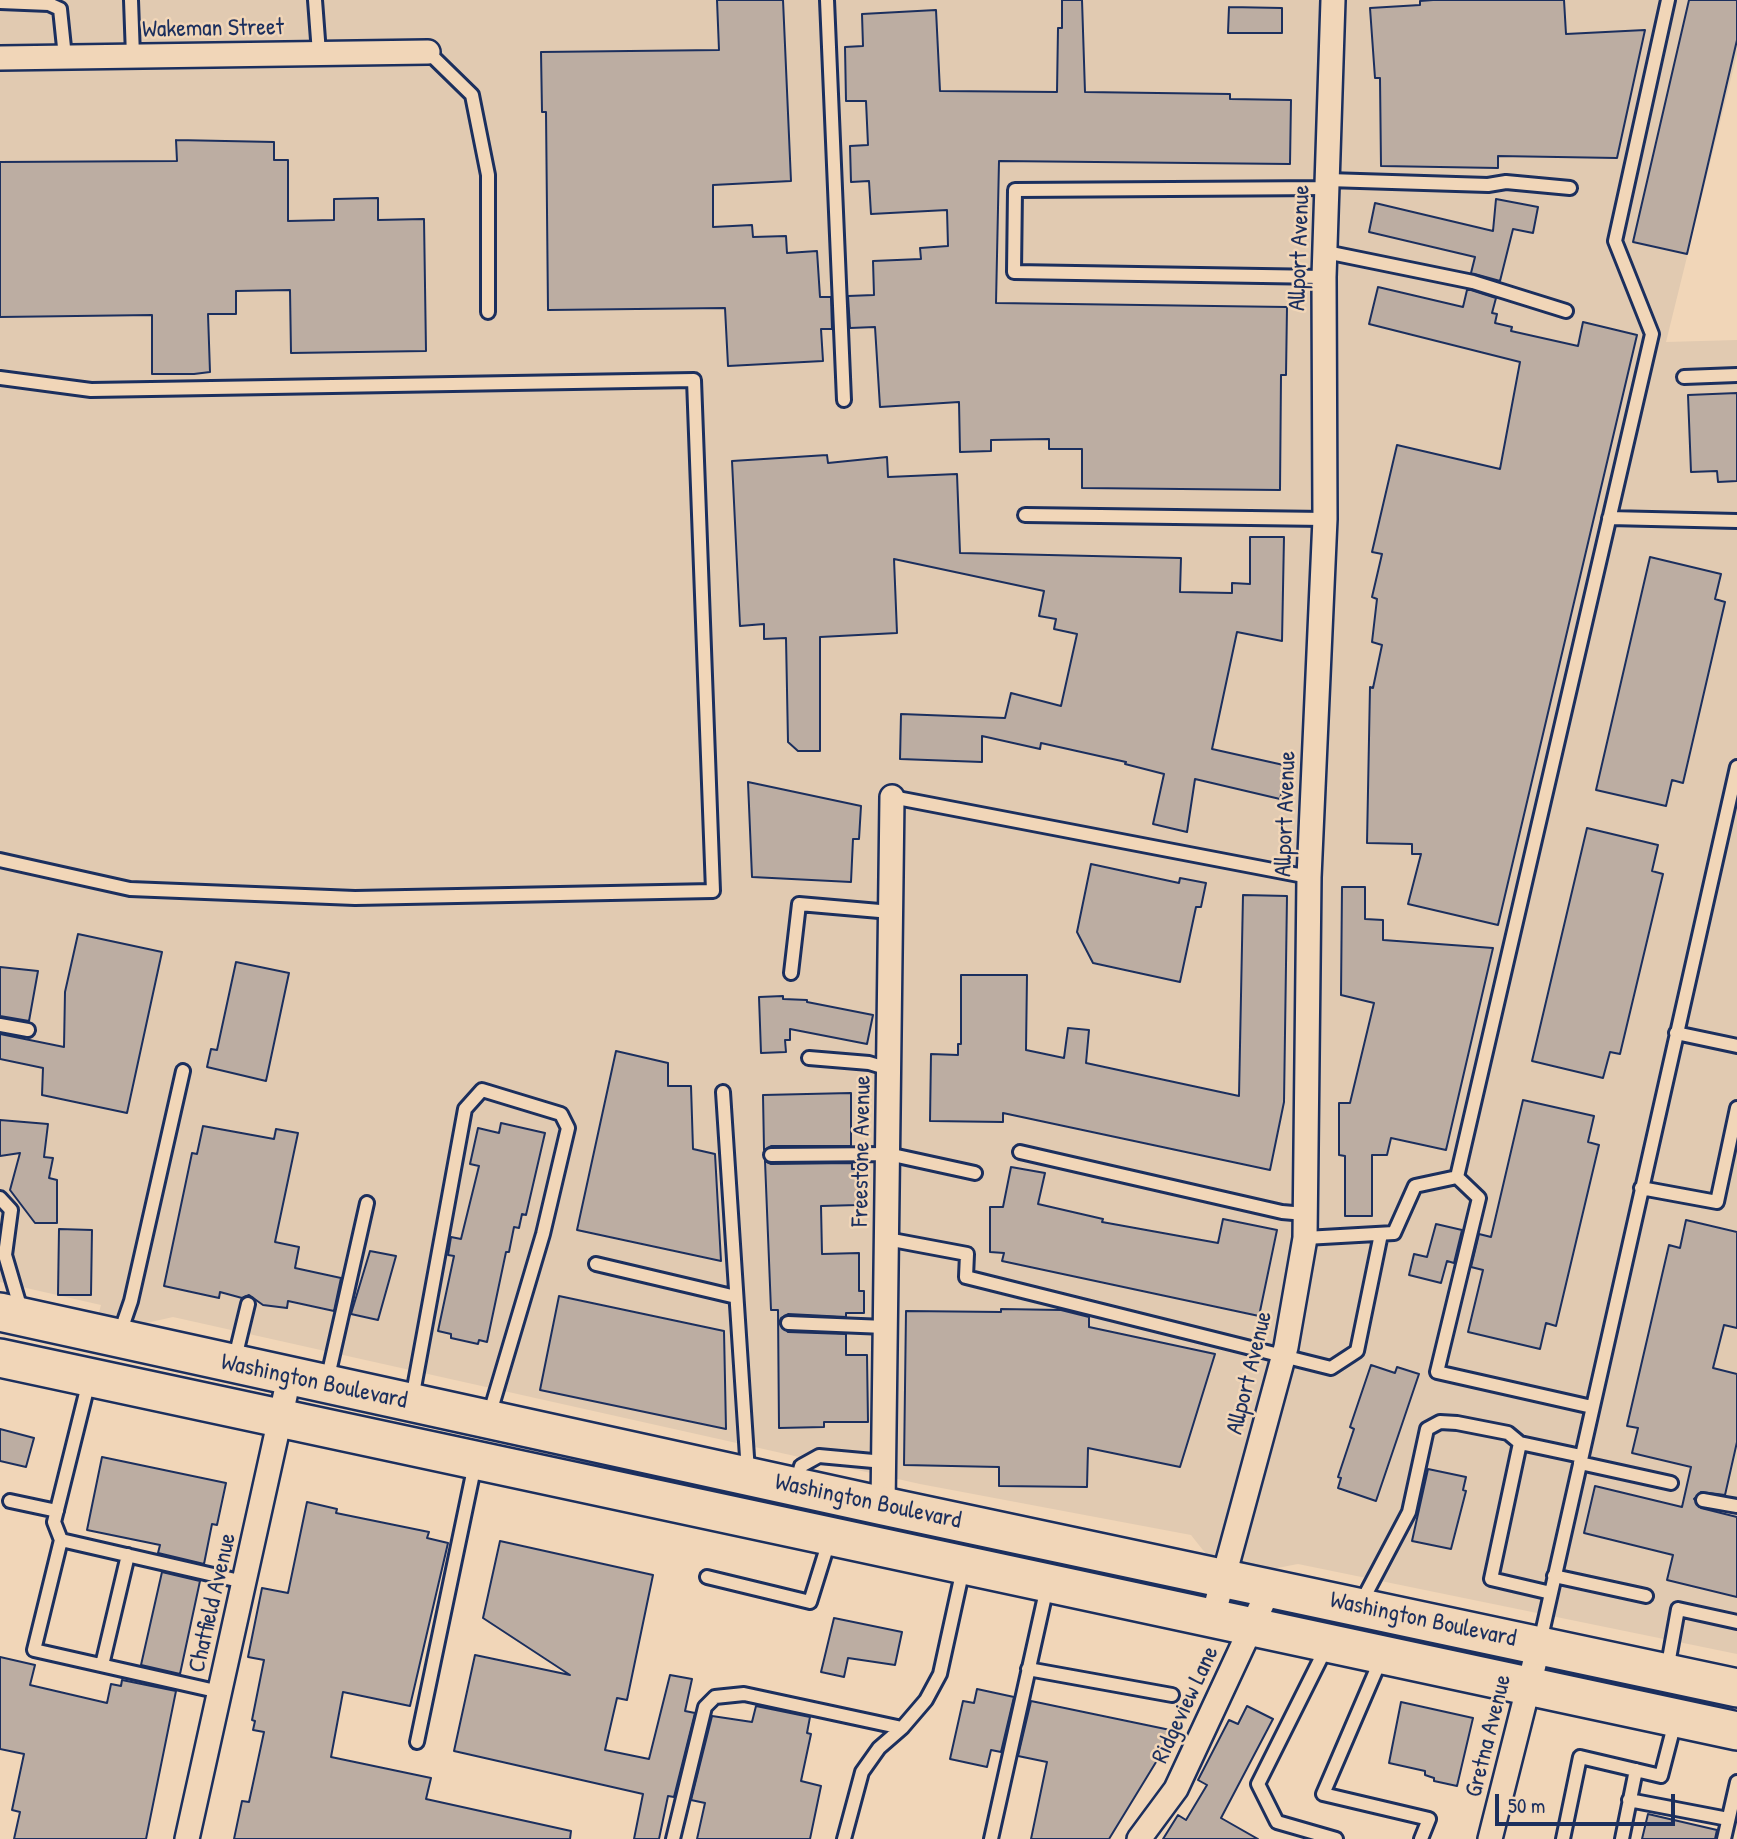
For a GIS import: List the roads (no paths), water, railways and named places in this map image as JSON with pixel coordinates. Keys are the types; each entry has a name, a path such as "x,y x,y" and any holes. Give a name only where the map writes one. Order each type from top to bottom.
{"main road":[{"name":"Washington Boulevard","path":"11,1315 289,1378 1737,1688"},
{"name":"Washington Boulevard","path":"0,1358 1737,1731"}],"street":[{"name":"Allport Avenue","path":"1212,1620 1284,1354 1305,1238 1309,877 1325,519 1324,277 1333,0"},
{"name":"Wakeman Street","path":"0,58 428,52"},
{"name":"Freestone Avenue","path":"883,1506 892,797"},
{"name":"Chatfield Avenue","path":"187,1839 289,1378"},
{"name":"Ridgeview Lane","path":"1139,1839 1176,1788 1270,1587"},
{"name":"Gretna Avenue","path":"1490,1839 1539,1645"}],"lane":[{"path":"131,0 133,56"},
{"path":"315,0 319,53"},
{"path":"827,0 844,401"},
{"path":"1457,1177 1652,334 1615,241 1668,0"},
{"path":"0,2 50,4 61,9 65,57"},
{"path":"428,52 472,95 488,175 488,312"},
{"path":"1324,277 1014,272 1015,190 1328,184 1488,185 1506,182 1570,188"},
{"path":"1326,252 1473,282 1566,311"},
{"path":"1684,377 1737,375"},
{"path":"0,378 91,390 694,380 713,891 355,898 130,889 0,860"},
{"path":"1025,515 1325,519"},
{"path":"1609,518 1737,521"},
{"path":"1539,1645 1737,767"},
{"path":"892,797 1309,877"},
{"path":"791,973 799,904 891,912"},
{"path":"0,1025 28,1030"},
{"path":"1676,1033 1737,1046"},
{"path":"809,1058 869,1063 889,1069"},
{"path":"118,1340 131,1301 183,1071"},
{"path":"411,1403 465,1109 482,1090 561,1114 568,1128 543,1234 488,1420"},
{"path":"723,1092 748,1476"},
{"path":"1641,1188 1717,1202 1737,1108"},
{"path":"1020,1152 1282,1212 1305,1214"},
{"path":"771,1155 888,1154 975,1173"},
{"path":"1305,1238 1394,1233 1415,1186 1457,1177"},
{"path":"1457,1177 1479,1198 1437,1372 1592,1406"},
{"path":"0,1198 11,1209 5,1255 11,1315"},
{"path":"326,1385 367,1203"},
{"path":"887,1239 967,1254 966,1277 1284,1354 1331,1368 1357,1351 1381,1234"},
{"path":"596,1264 736,1297"},
{"path":"234,1365 248,1304"},
{"path":"788,1323 885,1327"},
{"path":"90,1377 54,1522 61,1540 34,1650 220,1692"},
{"path":"1359,1606 1409,1512 1427,1429 1440,1422 1508,1433 1520,1443 1671,1483"},
{"path":"1520,1443 1491,1579 1551,1593"},
{"path":"795,1486 801,1466 820,1456 884,1462"},
{"path":"417,1742 476,1461"},
{"path":"1703,1500 1737,1506"},
{"path":"10,1501 57,1511"},
{"path":"707,1577 810,1602 830,1537"},
{"path":"61,1540 244,1582"},
{"path":"102,1665 128,1555"},
{"path":"844,1839 862,1772 870,1758 902,1728 926,1700 940,1674 963,1566"},
{"path":"1555,1576 1646,1596"},
{"path":"991,1839 1048,1584"},
{"path":"1667,1672 1678,1609 1737,1622"},
{"path":"1328,1644 1258,1784 1277,1822 1336,1839"},
{"path":"1382,1656 1323,1794 1429,1819 1421,1839"},
{"path":"1028,1669 1172,1695"},
{"path":"673,1839 705,1707 715,1697 744,1693 902,1728"},
{"path":"1563,1839 1580,1757 1661,1776 1676,1718"},
{"path":"1622,1839 1636,1770"},
{"path":"1724,1839 1737,1782"},
{"path":"1629,1801 1728,1819"}]}
